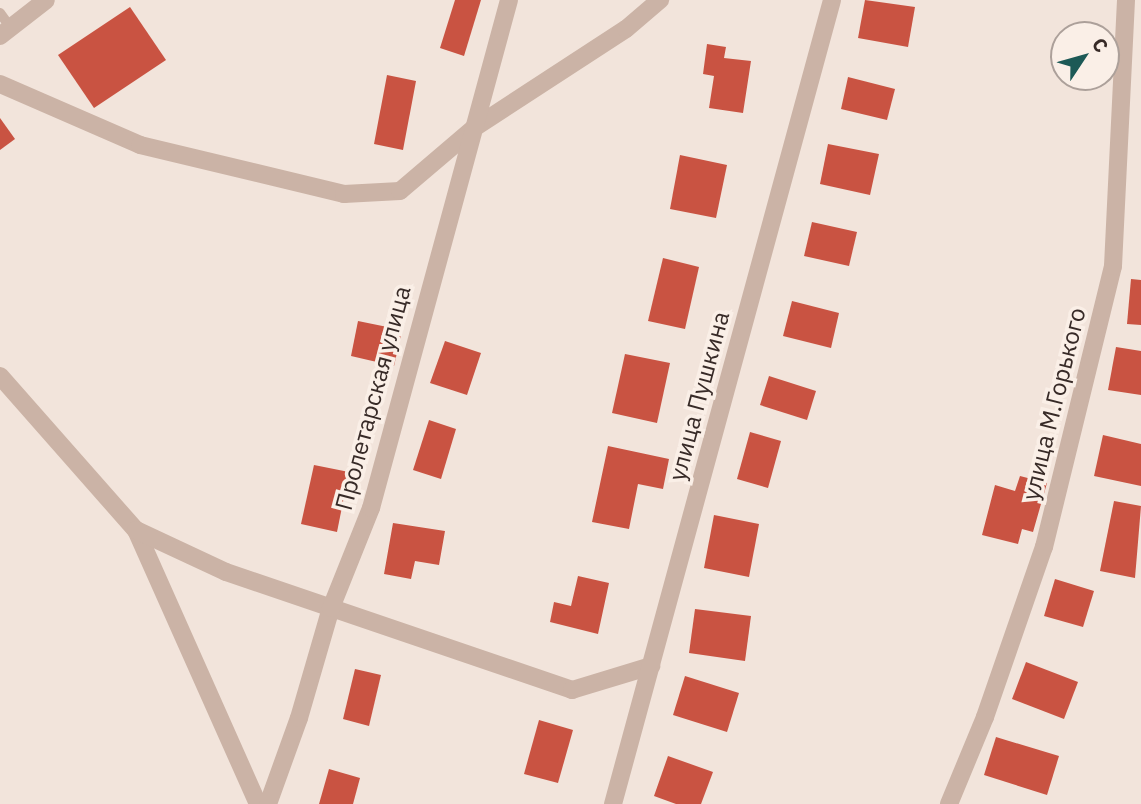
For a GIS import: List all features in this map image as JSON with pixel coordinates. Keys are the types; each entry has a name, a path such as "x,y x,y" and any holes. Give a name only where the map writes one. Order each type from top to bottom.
{"street":[{"path":"4,26 47,0"},
{"name":"Пролетарская улица","path":"268,804 299,718 331,608 372,508 509,0"},
{"path":"0,84 140,145 344,194 400,191 474,128 625,29 660,0"},
{"name":"улица Пушкина","path":"613,804 832,0"},
{"name":"улица М.Горького","path":"949,804 985,717 1044,547 1113,266 1126,0"},
{"path":"0,376 136,530 258,804"},
{"path":"136,530 226,572 572,690 651,666"}],"building":[{"path":"455,0 481,0 464,56 440,48"},
{"path":"865,0 915,7 908,47 858,38"},
{"path":"130,7 166,60 94,108 58,55"},
{"path":"707,44 726,47 724,58 751,61 743,113 709,108 714,76 703,74"},
{"path":"387,75 416,81 403,150 374,144"},
{"path":"848,77 895,89 887,120 841,109"},
{"path":"0,118 15,139 0,150"},
{"path":"828,144 879,154 870,195 820,184"},
{"path":"680,155 727,165 716,218 670,209"},
{"path":"812,222 857,232 849,266 804,256"},
{"path":"663,258 699,267 685,329 648,321"},
{"path":"1131,279 1141,280 1141,325 1127,324"},
{"path":"792,301 839,313 831,348 783,336"},
{"path":"358,321 402,330 394,366 351,356"},
{"path":"445,341 481,353 467,395 430,383"},
{"path":"1116,347 1141,351 1141,395 1108,390"},
{"path":"625,354 670,363 657,423 612,413"},
{"path":"769,376 816,391 807,420 760,405"},
{"path":"429,420 456,429 441,479 413,470"},
{"path":"750,432 781,441 768,488 737,479"},
{"path":"1103,435 1141,444 1141,486 1094,476"},
{"path":"608,446 669,459 663,489 638,484 629,529 592,522"},
{"path":"314,465 349,472 337,532 301,524"},
{"path":"1020,476 1047,483 1033,532 1022,529 1018,544 982,535 995,485 1015,491"},
{"path":"1114,501 1141,506 1135,578 1100,571"},
{"path":"714,515 759,524 749,577 704,568"},
{"path":"393,523 445,531 439,565 415,561 411,579 384,574"},
{"path":"578,576 609,583 598,634 550,622 554,602 571,606"},
{"path":"1055,579 1094,591 1083,627 1044,616"},
{"path":"695,609 751,616 745,661 689,653"},
{"path":"1026,662 1078,682 1064,719 1012,699"},
{"path":"355,669 381,675 369,726 343,719"},
{"path":"685,676 739,693 727,732 673,715"},
{"path":"539,720 573,730 558,783 524,774"},
{"path":"996,737 1059,756 1047,795 984,775"},
{"path":"668,756 713,772 701,804 676,804 654,796"},
{"path":"329,769 360,778 353,804 319,804"}]}
